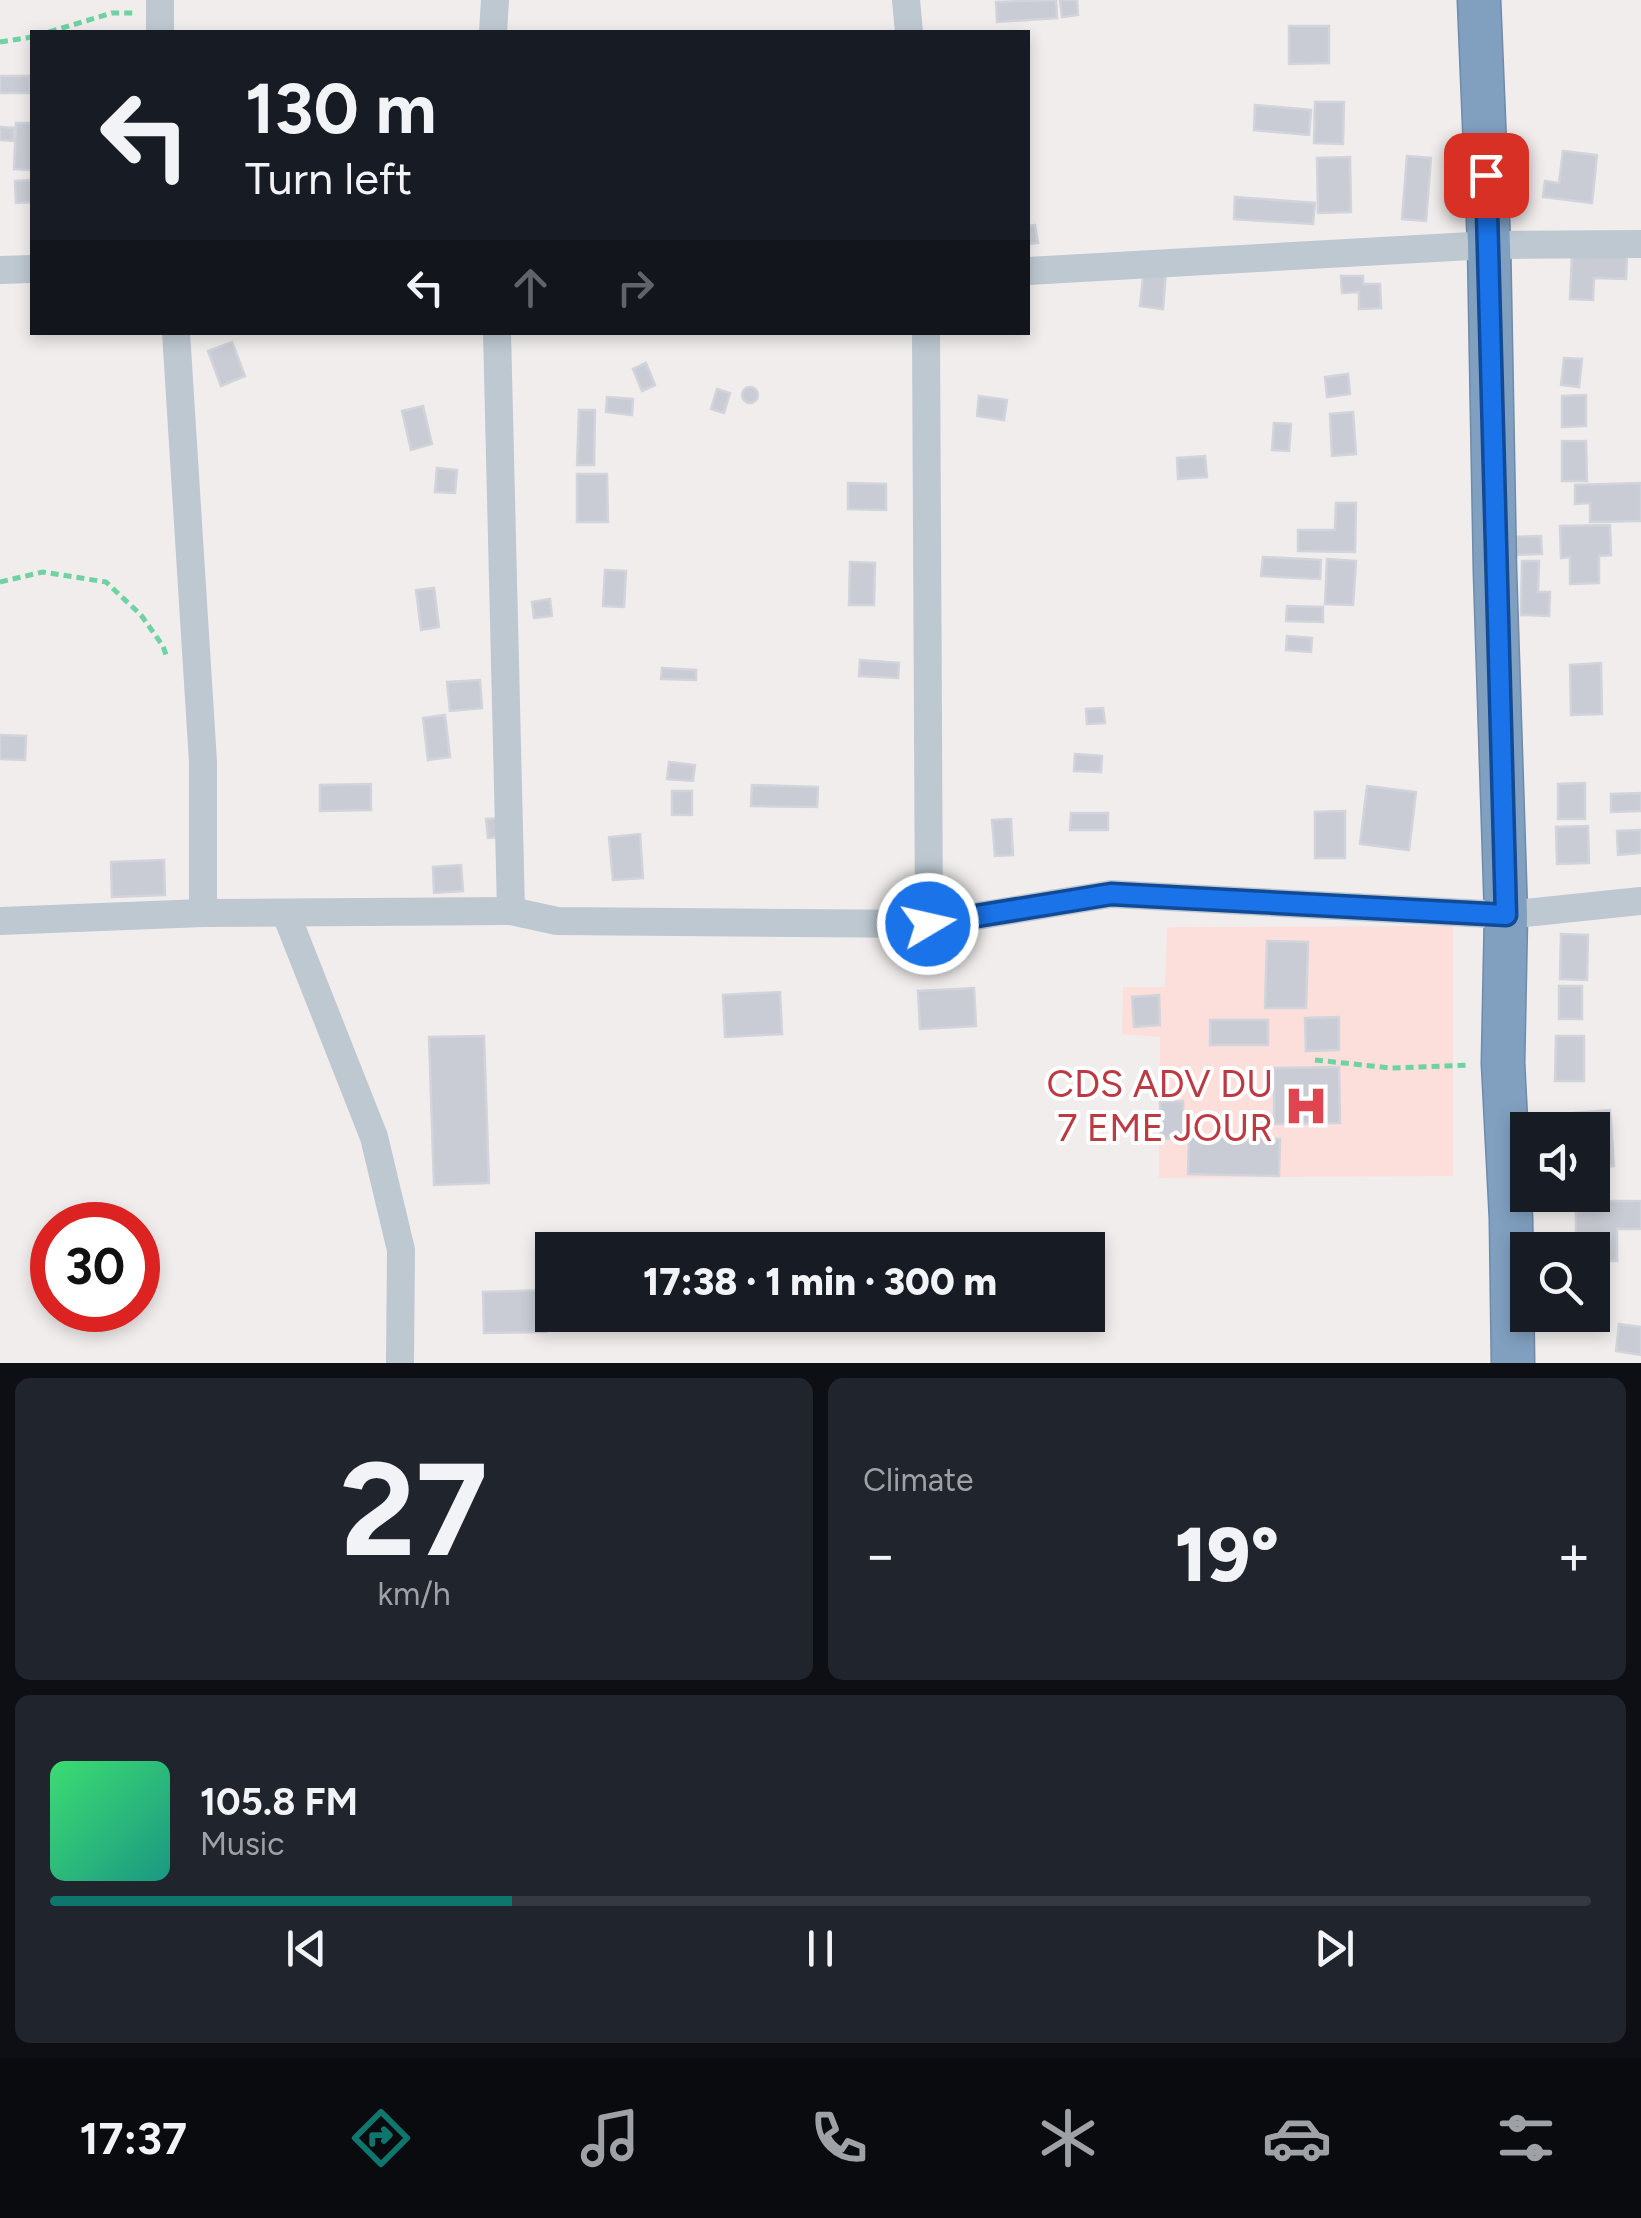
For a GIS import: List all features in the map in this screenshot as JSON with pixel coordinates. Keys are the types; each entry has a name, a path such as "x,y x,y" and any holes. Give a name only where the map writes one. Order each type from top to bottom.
{"highway":[{"path":"1479,0 1506,915 1503,1064 1513,1363"}],"street":[{"path":"494,30 495,0"},
{"path":"906,0 908,30"},
{"path":"1030,271 1489,244 1641,244"},
{"path":"0,270 30,269"},
{"path":"176,335 202,762 203,913"},
{"path":"497,335 511,911"},
{"path":"926,335 928,924"},
{"path":"0,921 203,913 511,911 557,921 928,924 1111,894 1506,915 1641,901"},
{"path":"286,914 378,1156 401,1250 400,1363"}],"path":[{"path":"55,30 112,12 160,15"},
{"path":"0,42 30,38"},
{"path":"0,582 42,572 106,582 141,616 164,646 169,663"},
{"path":"1315,1060 1391,1068 1503,1064"}],"shaded area":[{"name":"CDS ADV DU 7 EME JOUR","path":"1453,926 1453,1176 1159,1178 1160,1037 1122,1034 1123,987 1165,987 1167,927"}],"building":[{"path":"1056,0 1057,18 997,22 996,2"},
{"path":"1060,0 1077,0 1078,15 1062,17"},
{"path":"1289,26 1329,26 1329,63 1289,64"},
{"path":"0,76 29,76 29,93 0,93"},
{"path":"1315,102 1344,102 1343,144 1314,143"},
{"path":"1255,105 1311,110 1309,135 1254,130"},
{"path":"16,123 30,123 30,170 14,169"},
{"path":"0,127 14,128 14,141 0,140"},
{"path":"1563,151 1597,155 1592,203 1543,197 1545,181 1559,183"},
{"path":"1407,156 1431,158 1426,221 1402,219"},
{"path":"1350,157 1351,212 1318,213 1317,158"},
{"path":"30,180 30,202 16,203 15,181"},
{"path":"1235,197 1315,203 1313,224 1234,219"},
{"path":"1035,225 1038,243 1030,244 1030,226"},
{"path":"1572,254 1627,256 1626,279 1594,278 1593,300 1570,299"},
{"path":"1144,269 1166,271 1163,309 1140,306"},
{"path":"1341,276 1363,276 1363,284 1380,284 1381,308 1359,309 1359,292 1342,293"},
{"path":"232,342 245,376 221,386 208,351"},
{"path":"1564,358 1582,359 1579,387 1561,385"},
{"path":"646,363 655,385 642,391 633,369"},
{"path":"1348,374 1350,394 1327,397 1325,377"},
{"path":"750,387 758,395 750,403 742,395"},
{"path":"717,389 730,393 724,413 711,409"},
{"path":"1586,395 1586,426 1562,427 1562,396"},
{"path":"979,396 1007,400 1004,420 977,416"},
{"path":"607,397 633,399 632,415 606,412"},
{"path":"423,406 432,444 411,450 402,411"},
{"path":"579,410 595,410 594,465 577,465"},
{"path":"1353,412 1356,454 1332,456 1330,414"},
{"path":"1274,423 1291,424 1289,451 1272,450"},
{"path":"1562,441 1586,441 1587,481 1562,481"},
{"path":"1205,456 1207,477 1178,479 1177,458"},
{"path":"437,468 457,470 455,493 435,492"},
{"path":"577,474 607,474 608,522 577,522"},
{"path":"848,483 886,484 886,510 848,509"},
{"path":"1641,483 1641,521 1590,522 1590,503 1575,504 1575,485"},
{"path":"1336,503 1356,503 1355,552 1298,551 1298,530 1335,530"},
{"path":"1610,525 1611,555 1599,556 1599,583 1570,584 1570,557 1561,558 1560,526"},
{"path":"1541,536 1542,554 1505,555 1505,537"},
{"path":"1263,557 1321,560 1320,579 1261,576"},
{"path":"1327,559 1356,561 1353,605 1325,604"},
{"path":"1522,561 1539,561 1538,592 1550,592 1549,616 1521,615"},
{"path":"850,562 875,563 874,605 849,605"},
{"path":"605,570 626,571 624,607 603,606"},
{"path":"434,588 439,627 421,630 416,590"},
{"path":"550,599 552,616 534,618 532,602"},
{"path":"1287,606 1323,607 1323,622 1286,621"},
{"path":"1287,636 1312,638 1311,652 1286,650"},
{"path":"860,660 899,663 898,678 859,676"},
{"path":"1601,663 1602,714 1571,715 1570,665"},
{"path":"662,668 696,670 696,680 661,679"},
{"path":"480,680 482,708 450,711 447,682"},
{"path":"1103,708 1105,723 1087,724 1086,709"},
{"path":"445,715 450,757 428,760 423,718"},
{"path":"0,735 26,736 25,760 0,759"},
{"path":"1075,754 1102,756 1101,772 1074,771"},
{"path":"669,762 695,765 693,781 667,779"},
{"path":"1585,783 1585,819 1558,819 1558,784"},
{"path":"371,784 371,810 320,811 320,785"},
{"path":"752,785 818,787 817,807 751,806"},
{"path":"1367,786 1416,792 1409,850 1360,844"},
{"path":"672,791 692,791 692,815 672,815"},
{"path":"1641,793 1641,811 1611,812 1611,794"},
{"path":"1345,811 1345,858 1315,858 1315,812"},
{"path":"1071,813 1108,813 1108,830 1070,830"},
{"path":"500,818 501,837 488,838 486,819"},
{"path":"1011,819 1013,855 995,856 992,820"},
{"path":"1588,826 1589,863 1557,864 1556,827"},
{"path":"1641,830 1641,853 1618,855 1617,831"},
{"path":"640,834 643,878 613,880 609,837"},
{"path":"164,860 165,895 112,897 111,862"},
{"path":"461,865 463,891 434,893 433,867"},
{"path":"1561,934 1588,935 1587,980 1560,979"},
{"path":"1267,941 1308,942 1306,1008 1265,1008"},
{"path":"1559,986 1582,986 1582,1019 1559,1019"},
{"path":"974,988 976,1026 920,1029 918,991"},
{"path":"780,992 782,1034 725,1037 723,995"},
{"path":"1159,995 1160,1025 1134,1027 1132,997"},
{"path":"1339,1017 1339,1050 1306,1051 1305,1018"},
{"path":"1210,1020 1268,1020 1268,1045 1210,1045"},
{"path":"484,1036 489,1183 434,1185 429,1037"},
{"path":"1556,1036 1584,1036 1584,1081 1555,1081"},
{"path":"1339,1067 1340,1123 1274,1124 1274,1068"},
{"path":"1183,1101 1184,1138 1161,1139 1160,1102"},
{"path":"1610,1110 1614,1166 1610,1166 1610,1112 1586,1112"},
{"path":"1189,1136 1280,1139 1279,1176 1188,1174"},
{"path":"1610,1201 1641,1201 1641,1229 1617,1229 1617,1261 1610,1261 1610,1232 1576,1232 1576,1212 1610,1212"},
{"path":"535,1290 535,1332 546,1332 484,1333 483,1292"},
{"path":"1619,1324 1641,1327 1641,1355 1616,1351"}],"place":[{"name":"CDS ADV DU 7 EME JOUR","path":"1306,1106"}],"route":[{"path":"928,924 1111,894 1506,915 1486,175"}]}
